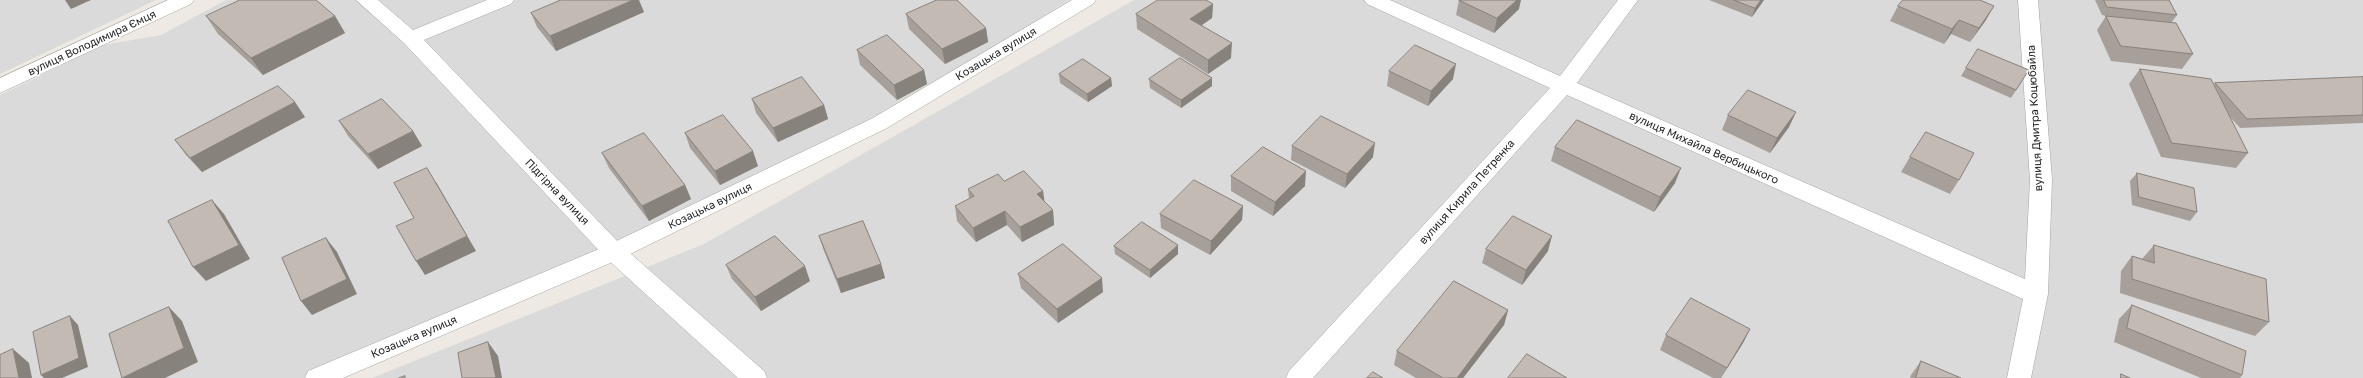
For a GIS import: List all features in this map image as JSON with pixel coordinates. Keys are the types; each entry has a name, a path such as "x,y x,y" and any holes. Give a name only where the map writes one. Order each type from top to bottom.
{"street":[{"name":"вулиця Володимира Ємця","path":"0,86 184,0"},
{"name":"Підгірна вулиця","path":"366,0 411,38 614,252 755,378"},
{"path":"411,38 504,0"},
{"name":"Козацька вулиця","path":"317,378 614,252 880,124 1086,0"},
{"name":"вулиця Михайла Вербицького","path":"1374,0 1564,86 2036,294"},
{"name":"вулиця Кирила Петренка","path":"1298,378 1564,86 1628,0"},
{"name":"вулиця Дмитра Коцюбайла","path":"2019,378 2036,294 2041,180 2028,0"}],"shaded area":[{"path":"0,0 156,0 0,74"},
{"path":"226,0 1069,0 898,106 666,220 305,378 0,378 0,95 103,45 161,35"},
{"path":"1134,0 2363,0 2363,378 372,378 704,244"}],"building":[{"path":"240,0 316,0 335,16 251,58 206,16"},
{"path":"561,0 633,0 550,36 531,13"},
{"path":"937,0 957,0 986,28 942,49 906,14"},
{"path":"1158,0 1206,0 1213,4 1190,19 1232,43 1208,60 1136,14"},
{"path":"1459,0 1517,0 1497,18"},
{"path":"1734,0 1761,0 1755,8"},
{"path":"1903,0 1980,0 1994,6 1979,28 1959,20 1952,29 1898,6"},
{"path":"2104,0 2169,0 2177,15 2107,7"},
{"path":"2106,16 2176,23 2193,54 2121,46"},
{"path":"887,35 924,70 894,85 857,50"},
{"path":"1415,45 1456,64 1431,91 1389,71"},
{"path":"1978,49 2029,70 2016,90 1966,68"},
{"path":"1180,58 1212,78 1181,100 1149,79"},
{"path":"1083,59 1111,78 1087,94 1059,74"},
{"path":"2140,69 2211,79 2248,153 2172,143"},
{"path":"802,77 824,105 773,128 752,99"},
{"path":"2363,77 2363,115 2247,119 2215,83"},
{"path":"278,86 295,102 190,158 175,140"},
{"path":"1748,90 1796,112 1777,138 1728,115"},
{"path":"382,99 413,131 368,154 339,121"},
{"path":"723,115 753,151 715,171 685,133"},
{"path":"1321,116 1375,143 1347,174 1292,146"},
{"path":"1577,120 1681,168 1660,197 1555,147"},
{"path":"1926,132 1974,153 1959,180 1910,157"},
{"path":"644,133 685,185 642,206 602,153"},
{"path":"1263,147 1306,171 1275,202 1231,176"},
{"path":"427,168 467,236 416,261 396,226 414,218 394,183"},
{"path":"1024,171 1043,191 1037,194 1053,210 1020,227 1005,211 973,228 955,206 974,196 968,189 998,174 1004,181"},
{"path":"2137,173 2194,188 2197,212 2139,197"},
{"path":"1194,180 1243,206 1211,241 1160,214"},
{"path":"212,200 239,245 193,267 168,221"},
{"path":"1513,216 1552,236 1526,270 1486,249"},
{"path":"863,221 881,264 837,279 819,236"},
{"path":"1142,222 1178,245 1150,270 1114,246"},
{"path":"775,236 805,266 755,297 726,265"},
{"path":"326,238 347,279 301,301 282,258"},
{"path":"1063,244 1102,278 1057,309 1018,274"},
{"path":"2154,245 2266,279 2269,322 2132,279 2132,256 2154,263"},
{"path":"1454,281 1508,310 1457,378 1443,378 1397,351"},
{"path":"1691,298 1750,329 1727,368 1666,335"},
{"path":"2132,305 2246,351 2242,375 2127,328"},
{"path":"169,307 184,348 122,378 109,334"},
{"path":"70,316 79,358 41,375 33,332"},
{"path":"488,342 496,378 462,378 458,353"},
{"path":"13,349 19,378 0,378 0,355"},
{"path":"1527,354 1567,378 1508,378"},
{"path":"1921,361 1961,378 1916,378"},
{"path":"1373,372 1383,378 1367,378"},
{"path":"2121,374 2130,378 2121,378"}]}
